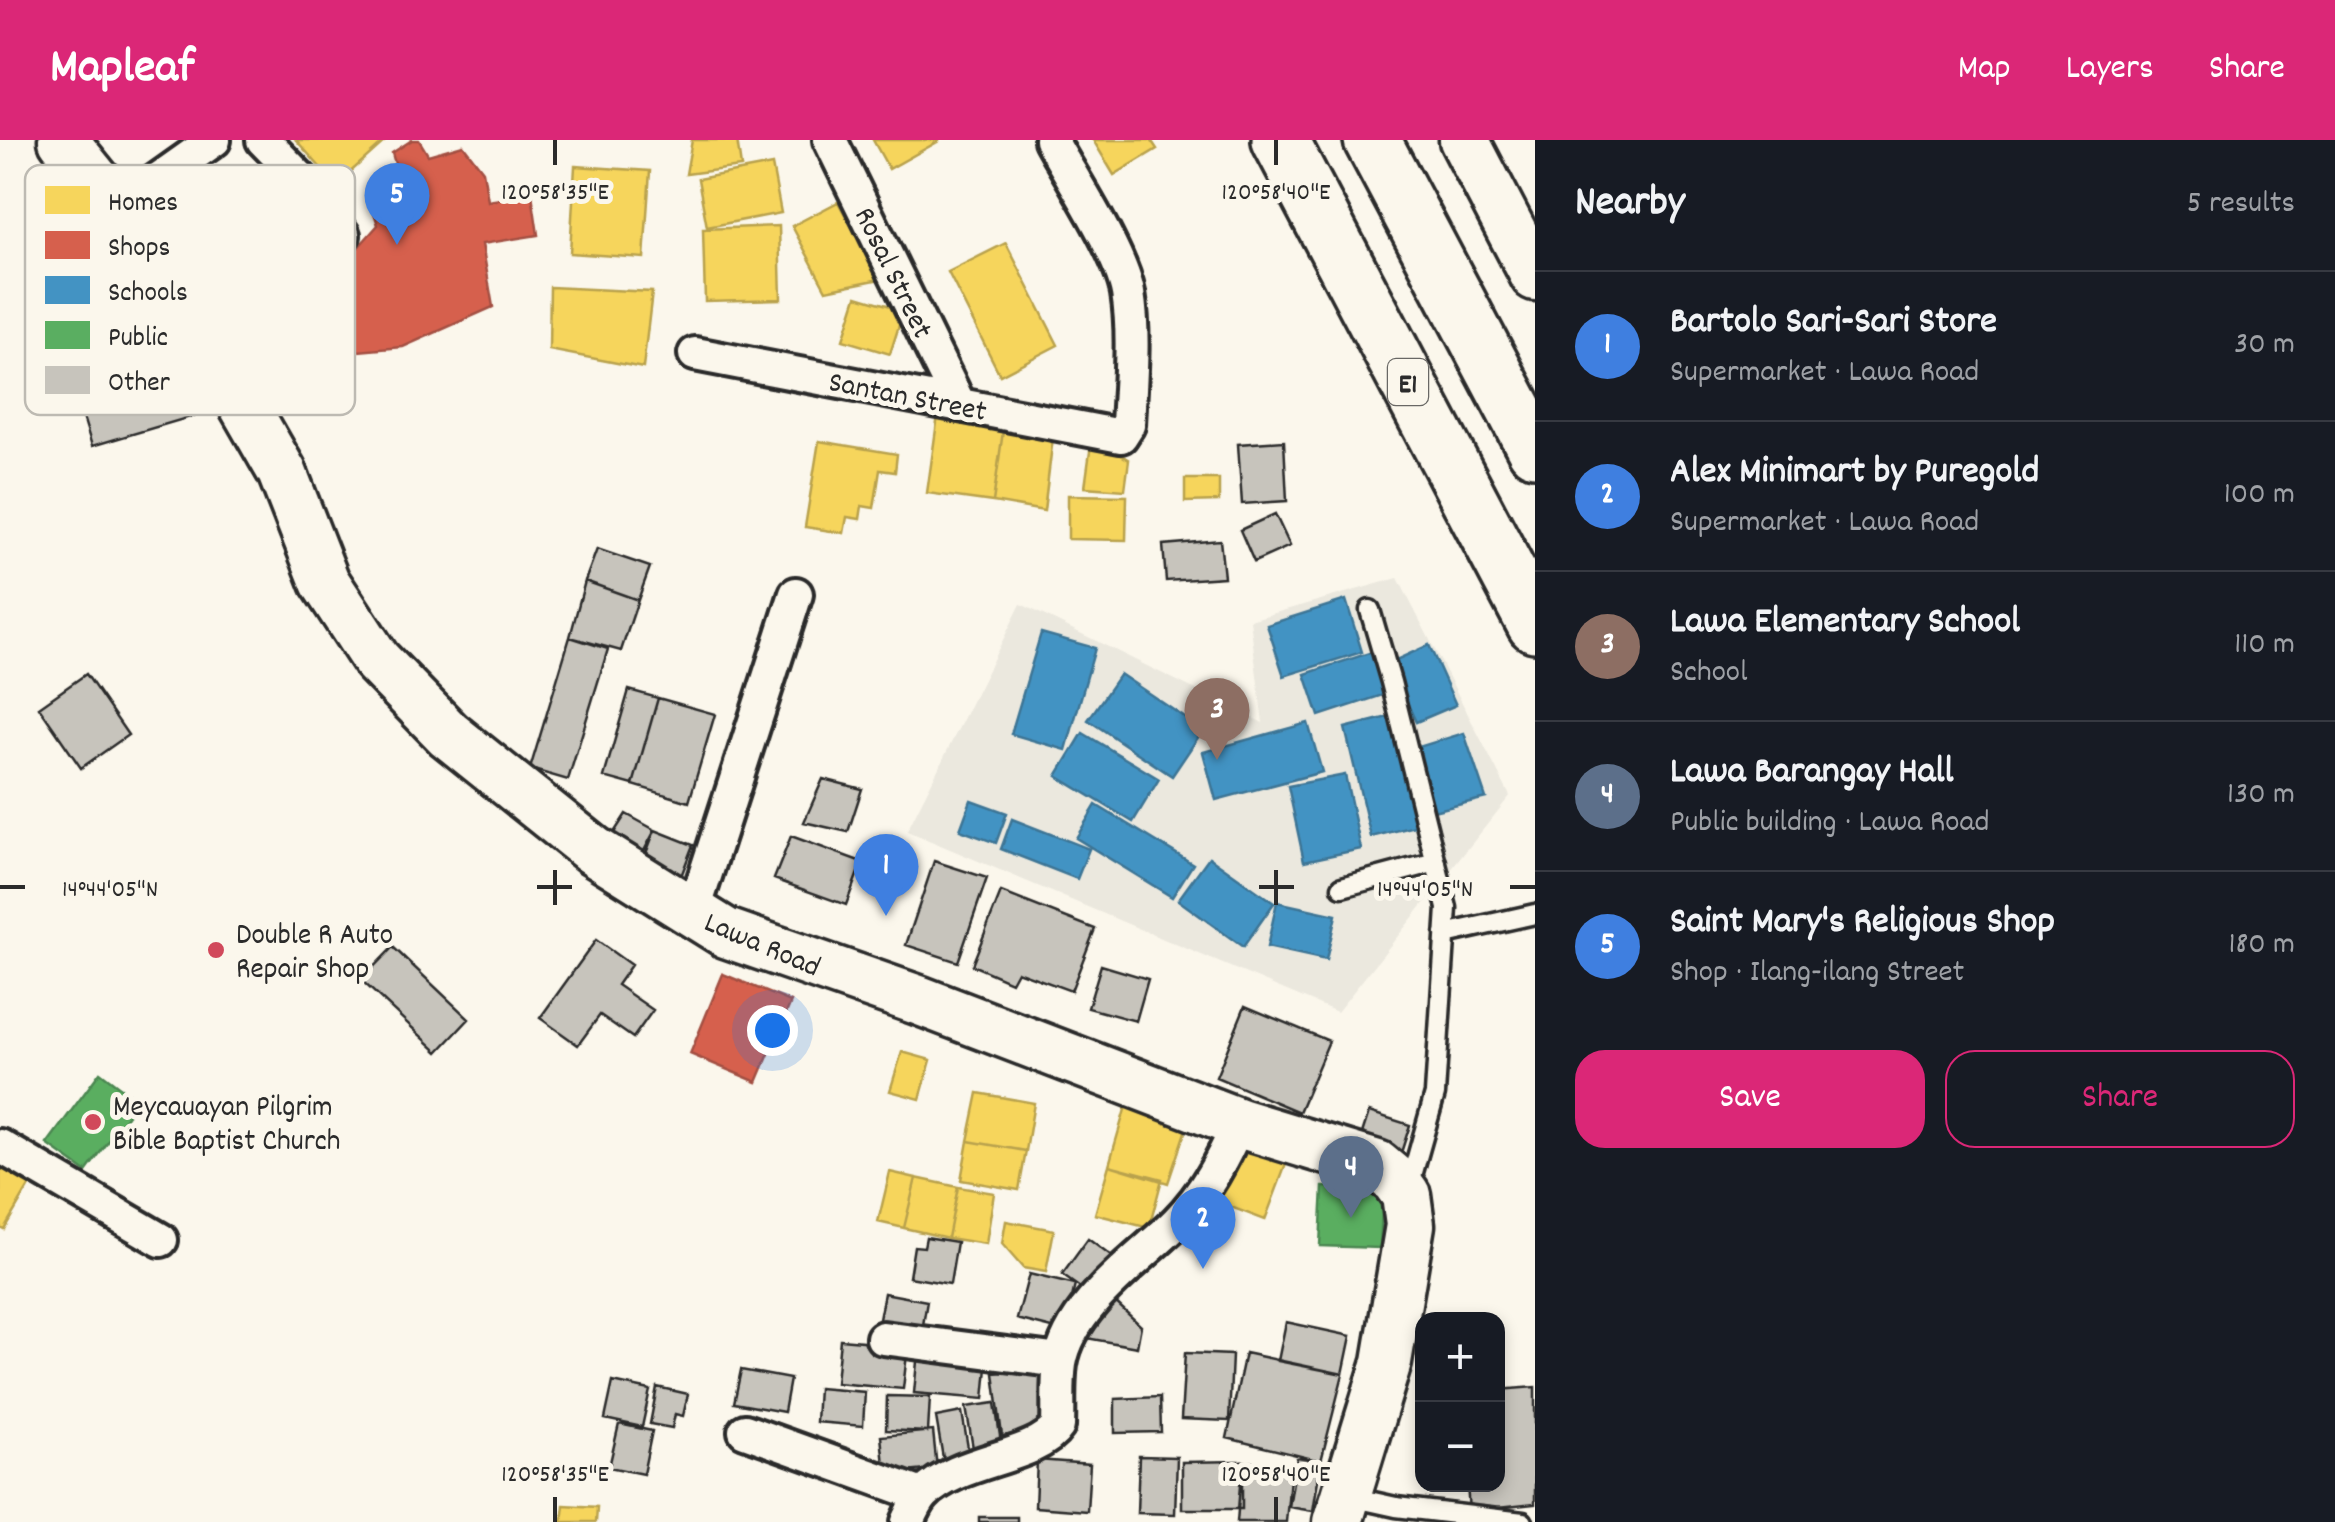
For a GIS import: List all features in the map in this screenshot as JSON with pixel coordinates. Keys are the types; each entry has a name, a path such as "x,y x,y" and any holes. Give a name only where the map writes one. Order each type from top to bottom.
{"highway":[{"name":"E1","path":"1280,140 1535,624"},
{"path":"1372,140 1535,448"}],"street":[{"name":"Lawa Road","path":"63,140 83,165"},
{"path":"179,165 214,140"},
{"path":"263,140 287,165"},
{"name":"Rosal Street","path":"830,140 959,404"},
{"name":"Santan Street","path":"696,354 1121,436 1128,426 1128,291 1118,262 1052,140"},
{"path":"1464,140 1535,276"},
{"name":"Lawa Road","path":"249,415 282,472 325,582 376,660 448,734 578,838 726,933 918,1000 1238,1124 1378,1165 1406,1195"},
{"path":"693,913 796,594"},
{"path":"745,1431 915,1509 958,1470 1021,1450 1052,1435 1058,1426 1060,1361 1083,1312 1137,1256 1178,1222 1210,1183 1238,1124"},
{"path":"0,1146 161,1240"},
{"path":"1342,1509 1387,1362 1410,1226 1406,1195"},
{"path":"882,1338 1060,1361"}],"lane":[{"path":"1370,610 1392,682 1447,908 1434,1094 1406,1195"},
{"path":"1342,888 1436,862"},
{"path":"1446,934 1535,914"},
{"path":"1342,1509 1396,1508 1523,1522"}],"shaded area":[{"path":"1398,578 1510,796 1337,1012 907,831 1021,604 1263,723 1250,620"}],"building: Homes":[{"path":"296,140 385,141 355,168 318,165"},
{"path":"692,140 737,140 741,167 686,174"},
{"path":"873,140 939,140 939,141 889,169"},
{"path":"1093,140 1151,140 1157,149 1114,175"},
{"path":"772,165 781,213 707,227 698,179"},
{"path":"575,166 650,171 644,258 570,253"},
{"path":"838,202 880,279 826,290 792,226"},
{"path":"779,226 781,299 705,301 703,229"},
{"path":"1006,243 1058,345 1000,375 948,272"},
{"path":"550,287 652,292 643,368 549,350"},
{"path":"857,296 904,310 890,354 843,340"},
{"path":"938,415 1004,424 993,502 927,493"},
{"path":"1004,424 1054,429 1044,511 993,502"},
{"path":"1092,437 1129,460 1125,490 1085,487"},
{"path":"819,441 897,454 895,472 880,470 874,508 862,506 860,519 847,517 844,533 805,527"},
{"path":"1185,479 1219,479 1219,501 1185,502"},
{"path":"1068,495 1127,496 1126,540 1068,539"},
{"path":"902,1052 931,1060 920,1099 890,1091"},
{"path":"978,1093 1034,1103 1026,1151 968,1141"},
{"path":"1126,1106 1187,1126 1168,1183 1109,1165"},
{"path":"1238,1140 1288,1159 1265,1220 1215,1201"},
{"path":"968,1141 1026,1151 1019,1190 961,1180"},
{"path":"0,1165 31,1183 4,1229 0,1227"},
{"path":"1109,1165 1162,1179 1149,1228 1095,1214"},
{"path":"890,1172 916,1178 904,1228 878,1222"},
{"path":"916,1178 958,1187 948,1238 904,1228"},
{"path":"958,1187 994,1193 986,1244 948,1238"},
{"path":"1006,1221 1054,1230 1046,1272 1023,1268 1002,1244"},
{"path":"564,1505 597,1507 596,1522 562,1522"}],"building: Shops":[{"path":"412,140 419,140 428,155 463,145 483,171 488,201 532,194 538,235 482,244 493,307 403,347 355,351 355,251 378,225 366,187 399,178 392,153"},
{"path":"723,974 791,1002 757,1082 690,1054"}],"building: Schools":[{"path":"1346,600 1362,652 1284,676 1267,625"},
{"path":"1041,633 1095,648 1066,750 1011,734"},
{"path":"1429,645 1456,705 1416,722 1389,663"},
{"path":"1372,652 1386,694 1319,716 1305,674"},
{"path":"1120,674 1203,730 1172,776 1088,720"},
{"path":"1392,716 1419,825 1371,837 1345,728"},
{"path":"1308,723 1322,772 1216,800 1203,752"},
{"path":"1083,733 1159,779 1133,822 1057,776"},
{"path":"1464,733 1486,798 1429,812 1412,749"},
{"path":"1345,775 1361,849 1304,861 1288,786"},
{"path":"971,800 1007,813 996,843 960,830"},
{"path":"1096,805 1193,864 1172,897 1076,838"},
{"path":"1012,819 1089,849 1077,879 1001,849"},
{"path":"1209,857 1274,903 1243,947 1178,900"},
{"path":"1277,902 1336,915 1326,960 1267,947"}],"building: Public":[{"name":"Meycauayan Pilgrim Bible Baptist Church","path":"100,1072 138,1101 86,1172 47,1144"},
{"path":"1323,1187 1383,1190 1380,1248 1320,1246"}],"building: Other":[{"path":"82,415 197,415 92,446"},
{"path":"1284,441 1287,501 1242,504 1238,444"},
{"path":"1275,514 1290,546 1254,562 1240,530"},
{"path":"1220,540 1224,577 1166,581 1163,545"},
{"path":"597,549 650,567 638,600 585,581"},
{"path":"585,581 638,600 621,651 570,637"},
{"path":"570,637 608,649 568,780 530,769"},
{"path":"86,674 128,735 81,768 39,707"},
{"path":"629,690 658,698 633,785 604,777"},
{"path":"658,698 715,714 689,802 633,785"},
{"path":"823,779 862,789 848,832 804,822"},
{"path":"626,814 655,830 637,864 606,845"},
{"path":"655,830 693,845 678,884 640,869"},
{"path":"791,836 862,862 846,905 774,879"},
{"path":"934,861 987,878 958,962 906,945"},
{"path":"1001,892 1095,929 1071,991 1017,971 1011,982 972,965"},
{"path":"596,940 631,965 617,985 653,1010 633,1038 600,1015 578,1045 540,1018"},
{"path":"393,947 469,1019 438,1052 361,980"},
{"path":"1101,965 1148,979 1136,1021 1088,1008"},
{"path":"1245,1006 1329,1041 1299,1112 1216,1077"},
{"path":"1369,1112 1410,1125 1398,1162 1357,1149"},
{"path":"926,1237 957,1242 950,1284 909,1277 914,1246 924,1247"},
{"path":"1088,1239 1116,1260 1090,1295 1062,1275"},
{"path":"1029,1274 1075,1285 1064,1331 1017,1319"},
{"path":"884,1293 927,1301 921,1337 877,1330"},
{"path":"1111,1298 1141,1326 1137,1347 1075,1336"},
{"path":"1286,1322 1351,1336 1343,1374 1278,1361"},
{"path":"840,1339 908,1345 903,1389 836,1383"},
{"path":"918,1351 988,1357 984,1399 914,1393"},
{"path":"1185,1353 1232,1355 1229,1421 1181,1419"},
{"path":"1245,1353 1343,1374 1321,1461 1227,1438"},
{"path":"1041,1368 1048,1430 1002,1436 994,1373"},
{"path":"741,1370 790,1379 784,1412 734,1403"},
{"path":"613,1382 650,1390 642,1427 605,1419"},
{"path":"657,1387 688,1394 683,1416 675,1414 672,1428 650,1424"},
{"path":"1535,1387 1535,1504 1469,1511 1468,1492 1505,1492 1505,1389"},
{"path":"818,1388 865,1392 863,1426 816,1422"},
{"path":"887,1396 930,1397 928,1432 886,1430"},
{"path":"1160,1397 1161,1432 1115,1433 1115,1399"},
{"path":"995,1403 1002,1449 974,1454 966,1407"},
{"path":"962,1412 969,1454 943,1458 936,1417"},
{"path":"619,1424 652,1431 643,1474 609,1467"},
{"path":"933,1431 937,1469 885,1474 881,1436"},
{"path":"1139,1456 1177,1457 1175,1514 1137,1513"},
{"path":"1297,1457 1321,1461 1313,1511 1289,1507"},
{"path":"1037,1460 1090,1464 1087,1511 1035,1507"},
{"path":"1242,1461 1242,1509 1182,1509 1182,1462"},
{"path":"1242,1461 1291,1466 1286,1522 1237,1522"},
{"path":"979,1517 1017,1517 1017,1522 979,1522"}],"place":[{"name":"Saint Mary's Religious Shop","path":"397,245"},
{"name":"Lawa Elementary School","path":"1217,760"},
{"name":"Bartolo Sari-Sari Store","path":"886,916"},
{"name":"Double R Auto Repair Shop","path":"216,950"},
{"name":"Meycauayan Pilgrim Bible Baptist Church","path":"93,1122"},
{"name":"Lawa Barangay Hall","path":"1351,1218"},
{"name":"Alex Minimart by Puregold","path":"1203,1269"}]}
